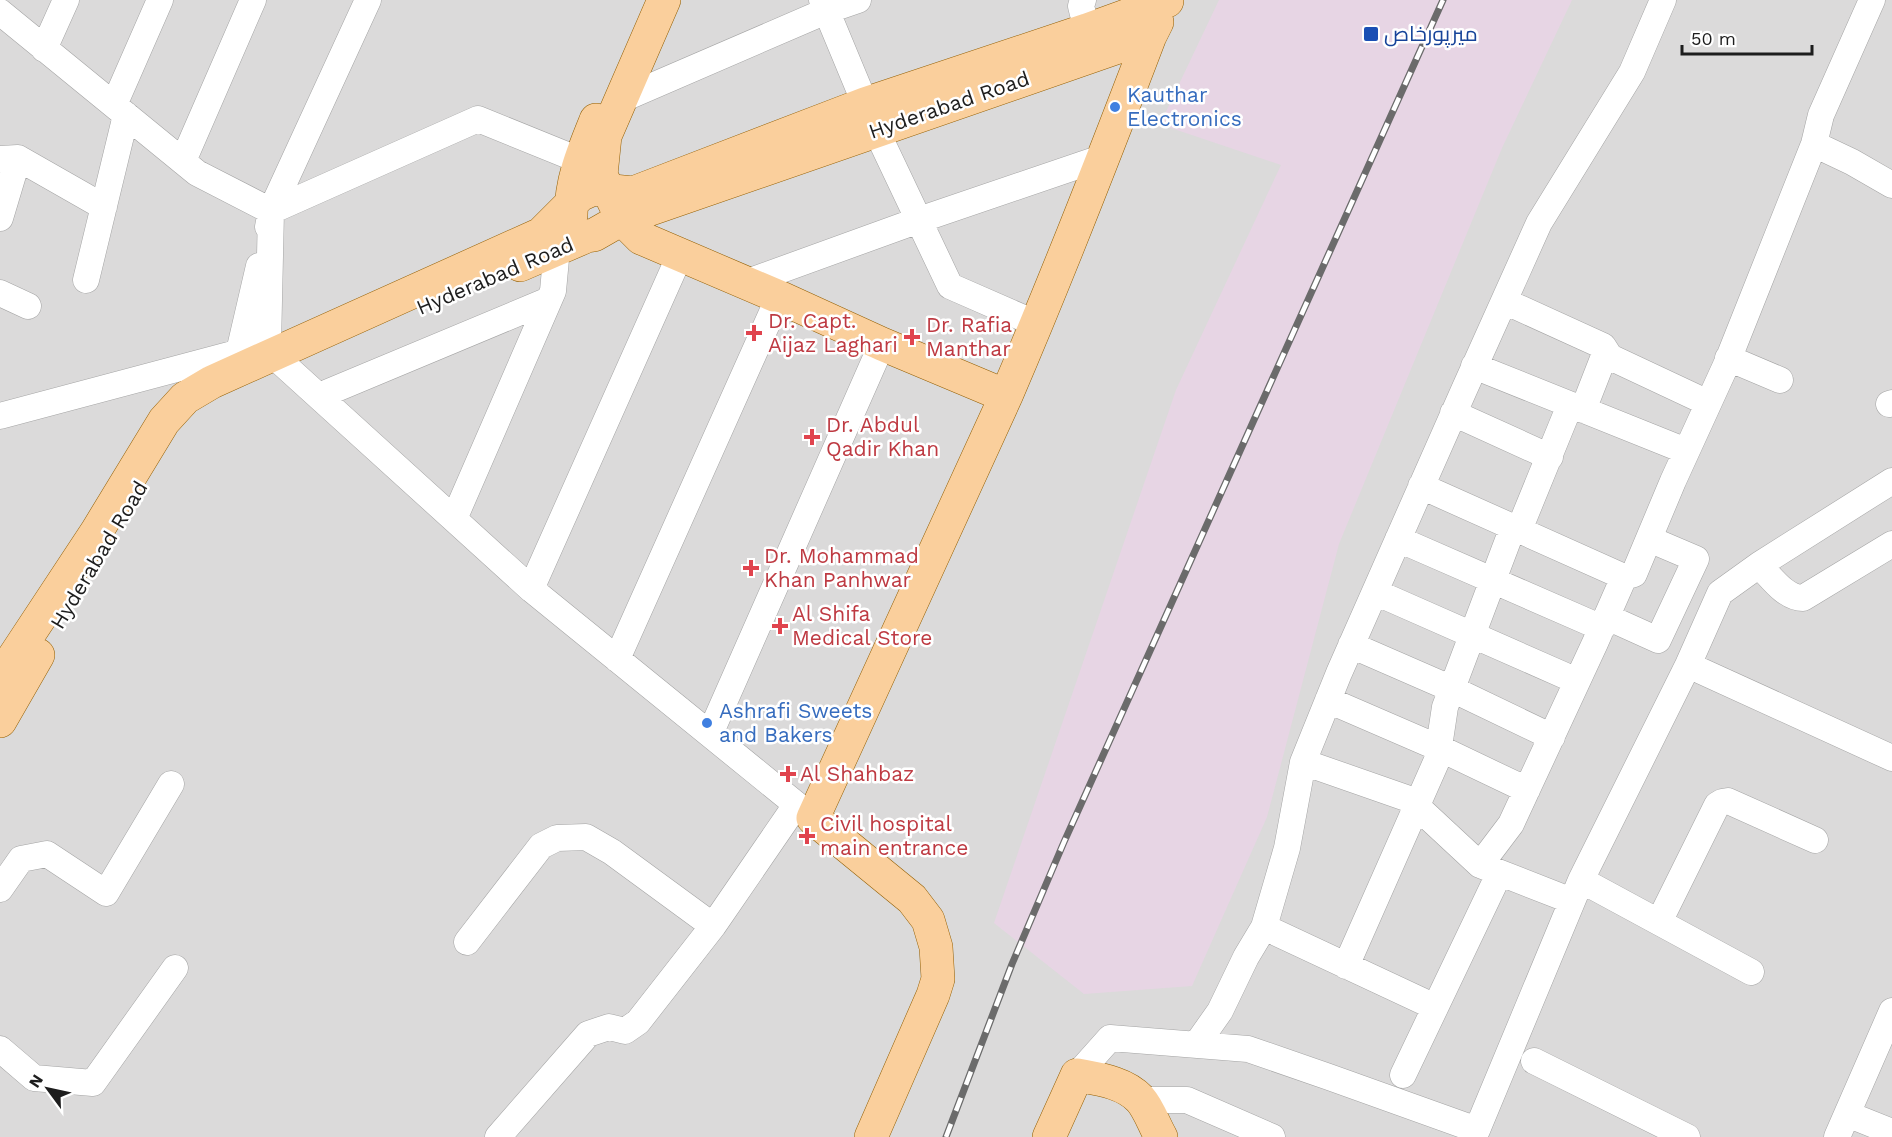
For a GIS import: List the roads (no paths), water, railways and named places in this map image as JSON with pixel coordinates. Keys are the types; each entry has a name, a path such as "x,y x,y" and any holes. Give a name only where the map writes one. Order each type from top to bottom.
{"main road":[{"path":"587,236 577,230 571,218 573,184 579,160 647,0"},
{"path":"664,0 605,136 601,175 615,205 641,238 1005,396"},
{"path":"871,1137 933,994 938,979 936,947 928,920 912,900 805,812 1005,396 1037,324 1150,36 1168,0"},
{"name":"Hyderabad Road","path":"871,117 1079,9 1168,0"},
{"name":"Hyderabad Road","path":"0,721 174,431 194,409 222,393 275,355 594,235 615,205 633,193 871,117 1150,36"},
{"name":"Hyderabad Road","path":"0,678 97,531 164,422 185,398 212,382 541,234 580,195 593,189 615,205"},
{"path":"1049,1137 1077,1075 1120,1085 1131,1091 1141,1100 1161,1137"}],"street":[{"path":"44,49 66,0"},
{"path":"86,280 104,207 120,110 160,0"},
{"path":"183,161 253,0"},
{"path":"239,352 271,211 368,0"},
{"path":"620,100 824,6 858,0"},
{"path":"1196,1046 1220,1011 1246,957 1264,927 1287,848 1303,762 1351,645 1474,366 1539,223 1632,72 1663,0"},
{"path":"1421,486 1624,577 1634,574 1728,358 1814,144 1821,115 1872,0"},
{"path":"824,6 871,117 950,285 1037,324"},
{"path":"0,12 197,173 271,211"},
{"path":"271,211 478,119 579,160"},
{"path":"1814,144 1892,184"},
{"path":"745,283 919,220 1104,157"},
{"path":"0,218 9,158 104,207"},
{"path":"271,211 275,355"},
{"path":"454,519 553,291 556,248"},
{"path":"531,589 680,255"},
{"path":"0,293 28,306"},
{"path":"617,658 779,297"},
{"path":"319,396 549,300"},
{"path":"1504,301 1603,346 1610,357 1708,403"},
{"path":"710,734 882,344"},
{"path":"1346,966 1437,760 1445,706 1493,581 1550,457 1606,351"},
{"path":"0,416 239,352 275,355 531,589 805,812 712,926 638,1022 625,1030 609,1027 588,1034 498,1137"},
{"path":"1728,358 1780,380"},
{"path":"1474,366 1686,452"},
{"path":"1454,413 1550,457"},
{"path":"1077,1075 1110,1038 1248,1049 1484,1134 1576,890 1689,665 1720,593 1759,565 1892,481"},
{"path":"1398,539 1493,581 1604,623 1658,640 1696,559 1648,539"},
{"path":"1759,565 1788,594 1795,598 1803,598 1892,544"},
{"path":"1402,1075 1435,1007 1490,870 1624,577"},
{"path":"1375,592 1577,681"},
{"path":"1668,620 1701,635"},
{"path":"1351,645 1452,689 1552,737"},
{"path":"1689,665 1892,758"},
{"path":"1328,699 1527,790"},
{"path":"1303,762 1409,799 1490,870 1576,890 1659,922 1751,972"},
{"path":"0,889 21,859 47,854 106,893 171,784"},
{"path":"1659,922 1722,801 1728,801 1815,840"},
{"path":"467,942 541,846 557,838 571,837 586,837 612,852 712,926"},
{"path":"1264,927 1435,1007"},
{"path":"0,1049 34,1078 93,1083 175,968"},
{"path":"1892,1011 1842,1126 1892,1132"},
{"path":"1534,1061 1687,1137"},
{"path":"1141,1100 1187,1100 1272,1137"}],"railway":[{"path":"946,1137 1012,964 1064,842 1443,0"}],"place":[{"name":"ميرپورخاص","path":"1371,34"},
{"name":"Kauthar Electronics","path":"1115,107"},
{"name":"Dr. Capt. Aijaz Laghari","path":"754,333"},
{"name":"Dr. Rafia Manthar","path":"912,337"},
{"name":"Dr. Abdul Qadir Khan","path":"812,437"},
{"name":"Dr. Mohammad Khan Panhwar","path":"751,568"},
{"name":"Al Shifa Medical Store","path":"780,626"},
{"name":"Ashrafi Sweets and Bakers","path":"707,723"},
{"name":"Al Shahbaz","path":"788,774"},
{"name":"Civil hospital main entrance","path":"807,836"}]}
